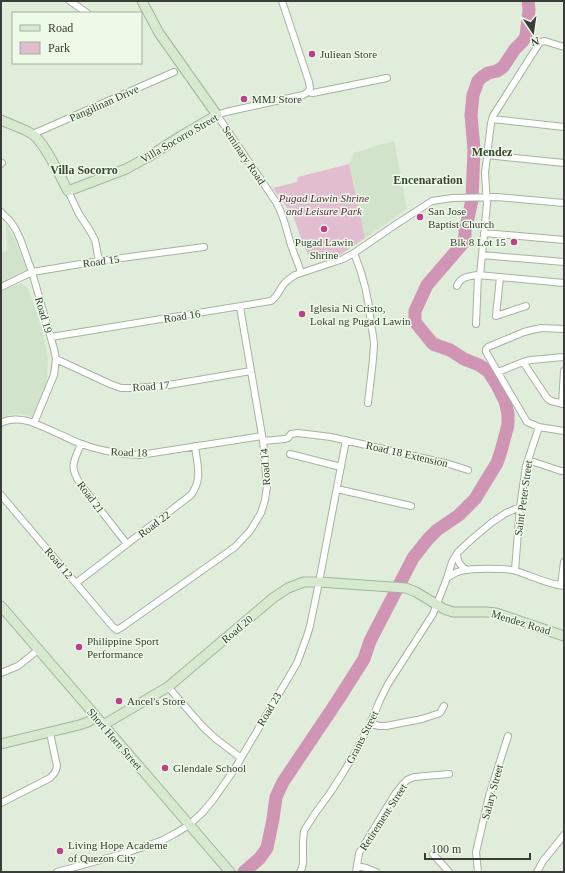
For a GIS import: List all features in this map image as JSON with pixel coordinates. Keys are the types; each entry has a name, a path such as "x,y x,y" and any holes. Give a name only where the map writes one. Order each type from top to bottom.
{"street":[{"path":"70,1 86,12"},
{"name":"Seminary Road","path":"142,1 159,33 217,115 264,189 276,202 284,218 301,272"},
{"path":"282,1 309,82 310,88 308,92"},
{"path":"476,324 479,275 484,233 483,197 492,119 539,43 545,41 564,47"},
{"name":"Pangilinan Drive","path":"33,134 174,72"},
{"name":"Villa Socorro Street","path":"68,191 126,169 217,115 303,95 308,92 313,93 387,78"},
{"path":"492,119 564,127"},
{"path":"1,120 33,134 42,144 68,191 78,214 95,240 99,261"},
{"path":"487,155 564,163"},
{"path":"301,272 343,259 432,201 452,198 510,197 564,203"},
{"name":"Road 19","path":"1,212 10,221 21,241 32,272 56,359 53,379 34,423"},
{"path":"484,233 564,240"},
{"name":"Road 15","path":"1,287 32,272 99,261 204,247"},
{"path":"354,253 363,278 374,339 368,404"},
{"path":"482,255 564,262"},
{"name":"Road 16","path":"51,337 240,307 273,300 283,284 301,272"},
{"path":"458,286 459,281 462,279 479,275 564,283"},
{"path":"500,277 496,316 526,306"},
{"name":"Road 14","path":"117,630 235,547 250,531 261,513 267,486 262,438 240,307"},
{"path":"564,329 541,328 524,332 486,349 487,354 527,422 539,427 564,430"},
{"path":"498,372 531,360 564,357"},
{"name":"Road 17","path":"56,359 121,388 163,386 251,371"},
{"path":"523,362 547,398 563,404 564,371"},
{"name":"Road 18","path":"1,423 12,419 19,419 34,423 80,444 102,451 121,454 140,454 262,438 285,439 291,434 298,432 346,440"},
{"name":"Saint Peter Street","path":"515,570 520,507 526,466 539,427"},
{"name":"Road 23","path":"57,872 143,848 176,833 189,825 213,800 234,770 300,656 310,626 346,440"},
{"name":"Road 18 Extension","path":"346,440 449,464 468,470"},
{"name":"Road 21","path":"80,444 73,462 73,470 76,478 127,544"},
{"name":"Road 22","path":"76,583 186,500 195,489 199,476 195,446"},
{"path":"290,454 341,467"},
{"path":"528,460 564,471"},
{"path":"337,489 411,506"},
{"name":"Road 12","path":"1,495 117,630"},
{"name":"Grants Street","path":"303,871 304,831 355,753 388,684 425,629 437,606 452,562 472,539 491,523 506,513 520,507"},
{"path":"457,555 458,561 466,570"},
{"path":"447,578 453,574 466,570 505,569 515,570 548,583 563,585 564,562"},
{"name":"Road 20","path":"103,725 168,687 273,598 288,588 304,582 387,586"},
{"name":"Mendez Road","path":"387,586 406,588 416,592 444,610 453,612 496,613 564,636"},
{"name":"Short Horn Street","path":"1,606 229,872"},
{"path":"1,673 18,666 38,650"},
{"path":"168,687 204,728 241,758"},
{"path":"370,724 386,726 422,719 442,714 444,706"},
{"path":"1,744 79,725 96,717"},
{"path":"1,803 54,775 57,766 50,733"},
{"name":"Salary Street","path":"478,872 476,852 490,796 508,736"},
{"name":"Retirement Street","path":"356,869 359,853 395,794 403,784 407,780 414,777 449,774"},
{"path":"537,872 542,861 564,835"},
{"path":"433,854 449,872"},
{"path":"356,869 366,868 376,872"}],"shaded area":[{"path":"394,141 407,209 365,238 349,164 354,153"},
{"path":"6,224 15,240 27,270 1,282 1,253 7,250"},
{"path":"21,283 28,288 42,329 48,358 47,381 33,417 20,414 9,415 1,419 1,291"}],"green space":[{"name":"Pugad Lawin Shrine and Leisure Park","path":"349,164 365,238 337,257 323,259 308,254 294,218 273,188 297,182 298,177"}],"waterway":[{"path":"244,872 260,858 267,848 276,797 283,782 364,659 370,641 413,558 437,530 459,515 475,499 497,463 501,451 508,425 508,414 505,401 497,385 488,371 479,365 464,359 450,350 433,344 415,322 415,311 427,285 463,243 472,200 474,149 471,115 473,95 478,81 488,73 497,71 503,67 526,36 529,10 528,1"}],"place":[{"name":"Juliean Store","path":"312,54"},
{"name":"MMJ Store","path":"244,99"},
{"name":"San Jose Baptist Church","path":"420,217"},
{"name":"Pugad Lawin Shrine","path":"324,229"},
{"name":"Blk 8 Lot 15","path":"514,242"},
{"name":"Iglesia Ni Cristo, Lokal ng Pugad Lawin","path":"302,314"},
{"name":"Philippine Sport Performance","path":"79,647"},
{"name":"Ancel's Store","path":"119,701"},
{"name":"Glendale School","path":"165,768"},
{"name":"Living Hope Academe of Quezon City","path":"60,851"}],"district":[{"name":"Mendez","path":"492,152"},
{"name":"Villa Socorro","path":"84,170"},
{"name":"Encenaration","path":"428,180"}]}
